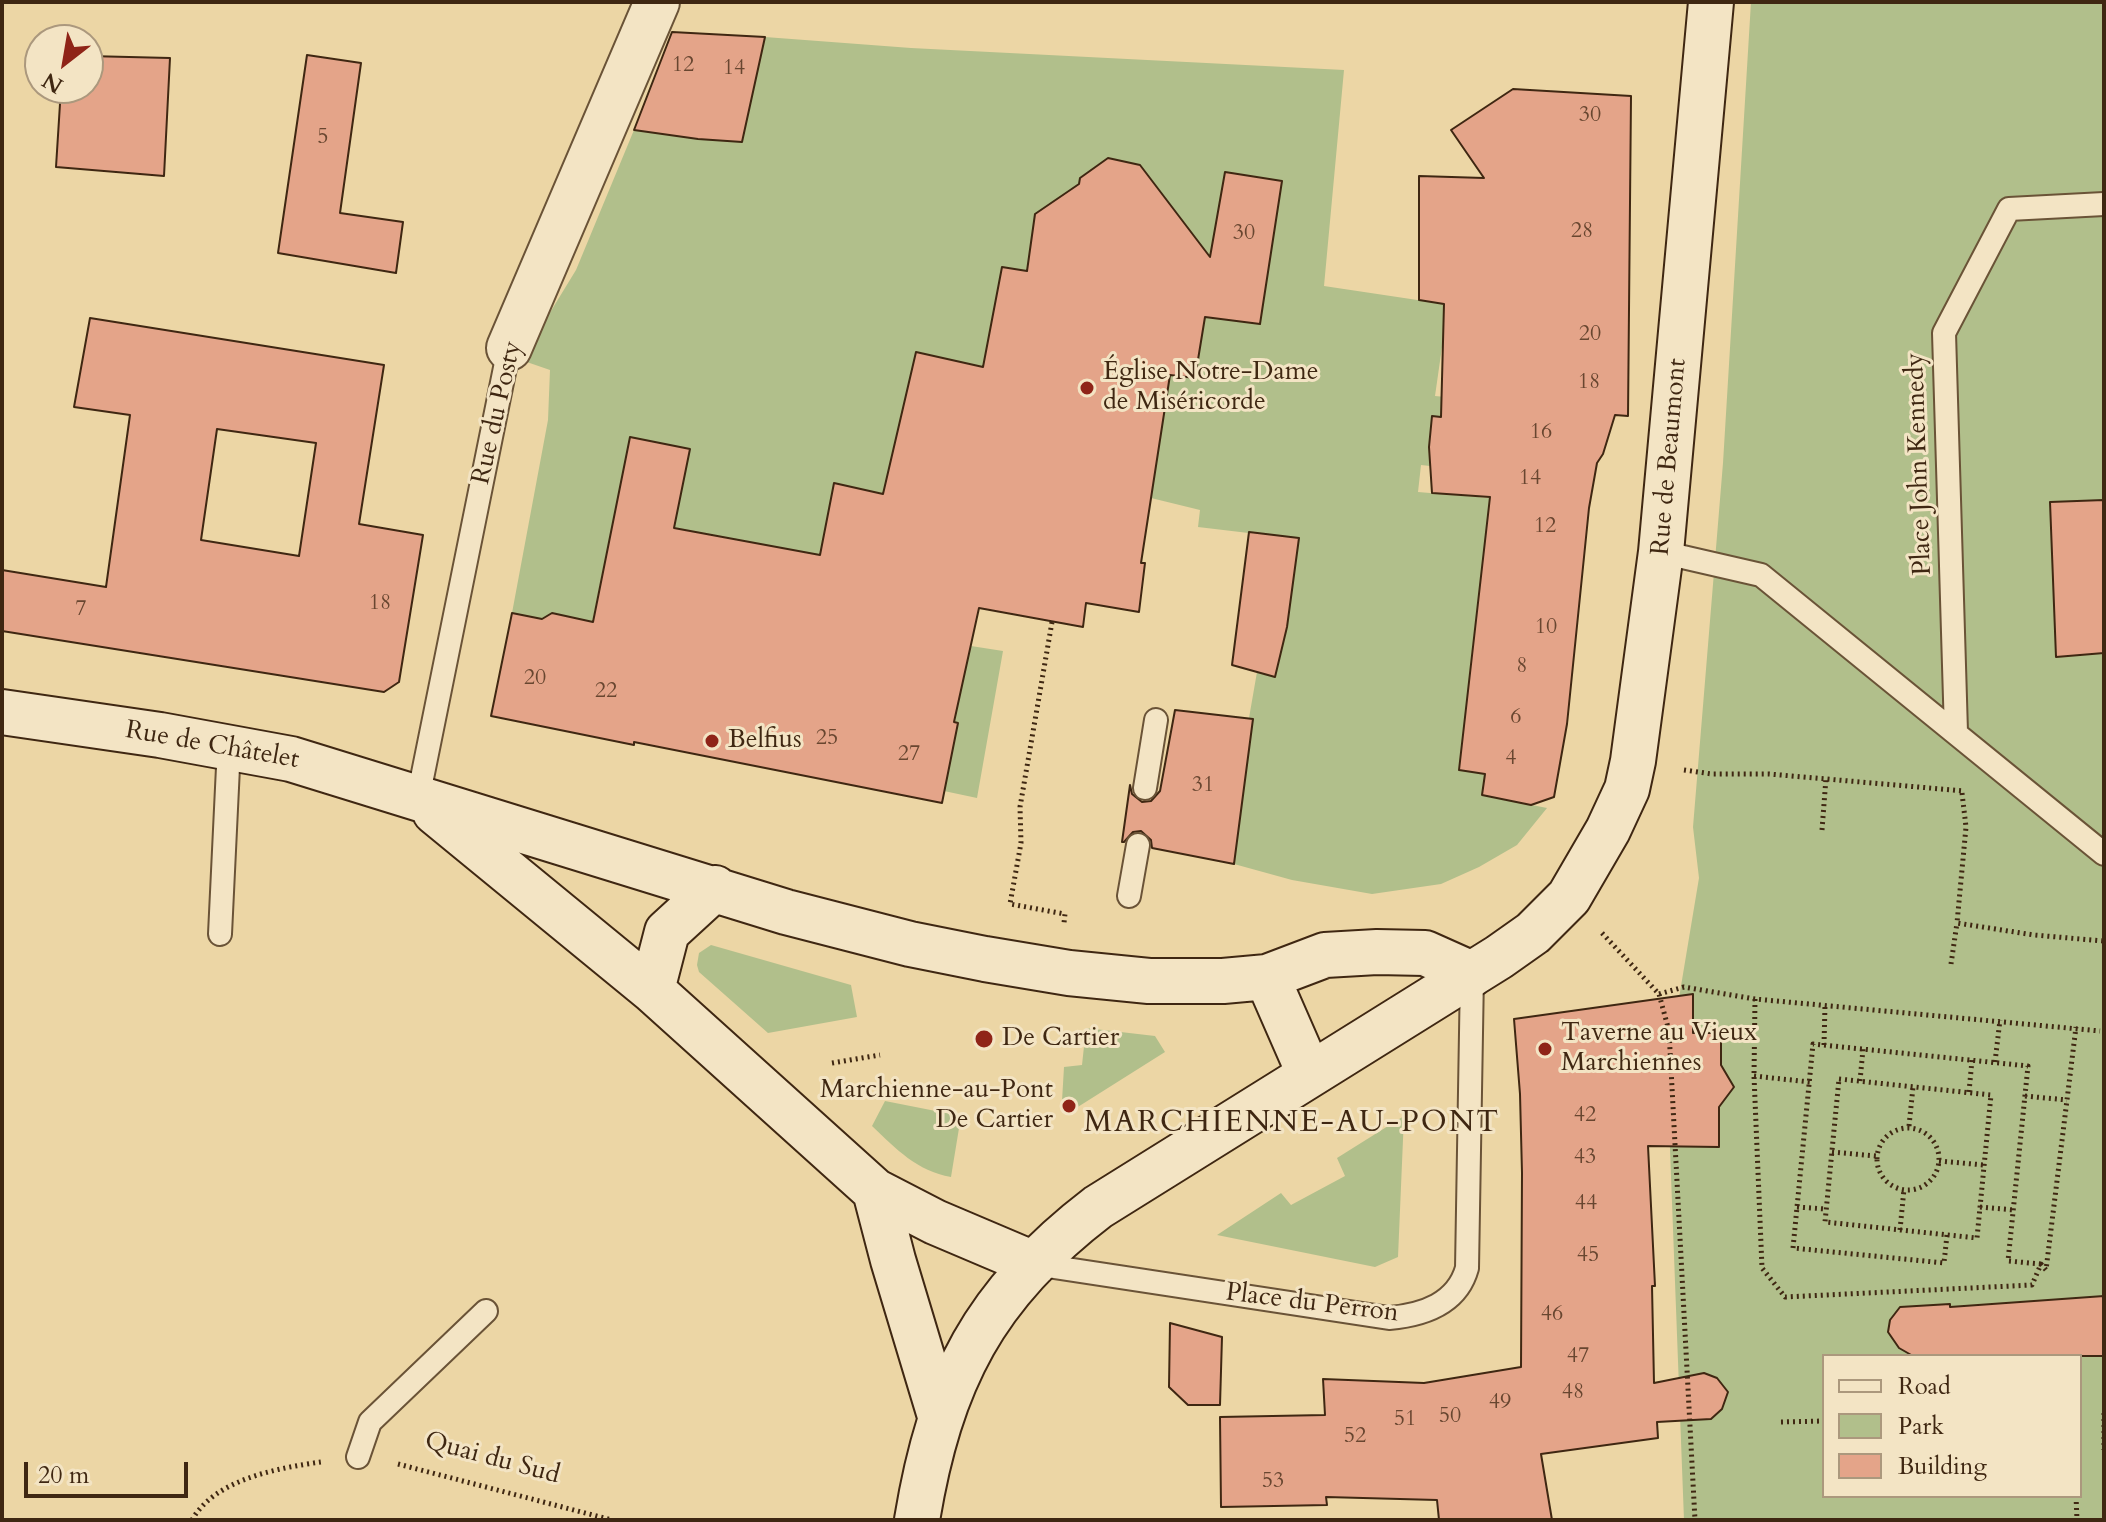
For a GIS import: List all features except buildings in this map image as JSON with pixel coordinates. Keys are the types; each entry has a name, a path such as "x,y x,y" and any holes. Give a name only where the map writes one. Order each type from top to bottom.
{"main road":[{"name":"Rue du Posty","path":"509,348 657,2"},
{"name":"Rue de Beaumont","path":"1569,897 1608,830 1627,789 1633,761 1661,552 1711,2"},
{"name":"Rue de Châtelet","path":"2,712 229,746 303,762 786,912 890,939 1045,969 1149,981 1223,981 1267,977 1325,955 1377,952 1425,953 1472,974"},
{"path":"418,798 652,990 875,1191 935,1222 1034,1264"},
{"path":"652,990 667,932 715,888"},
{"path":"917,1520 940,1416 974,1341 995,1310 1034,1264 1071,1228 1098,1207 1309,1073 1472,974 1533,933 1569,897"},
{"path":"1267,977 1309,1073"},
{"path":"875,1191 940,1416"}],"lane":[{"name":"Place John Kennedy","path":"1956,732 1944,333 2009,209 2104,204"},
{"name":"Rue du Posty","path":"418,798 509,348"},
{"path":"1661,552 1761,575 2104,854"},
{"path":"1145,788 1156,720"},
{"path":"220,934 229,746"},
{"path":"1129,896 1138,845"},
{"name":"Place du Perron","path":"1034,1264 1389,1318 1414,1316 1434,1308 1454,1294 1463,1282 1467,1268 1472,974"},
{"path":"358,1457 370,1422 486,1311"}],"path":[{"path":"1010,904 1021,843 1020,807 1052,622"},
{"path":"1633,761 1712,774 1826,778 1962,793"},
{"path":"1962,793 1993,762"},
{"path":"1822,830 1826,778"},
{"path":"1951,964 1966,827 1962,793"},
{"path":"1569,897 1659,994 1669,1031 1695,1520"},
{"path":"1957,923 2034,935 2104,941"},
{"path":"1659,994 1684,987 1755,999 2100,1031"},
{"path":"1755,999 1754,1076 1762,1268 1785,1297 2032,1285 2041,1264"},
{"path":"1824,1045 1825,1005"},
{"path":"1995,1062 2000,1020"},
{"path":"1947,1235 1944,1263 1793,1248 1813,1044 2028,1066 2008,1261 2041,1264 2046,1270 2076,1027"},
{"path":"1860,1081 1863,1049"},
{"path":"832,1063 880,1055"},
{"path":"1969,1092 1972,1060"},
{"path":"1754,1076 1810,1082"},
{"path":"1839,1079 1860,1081 1991,1095 1977,1238 1825,1222 1839,1079"},
{"path":"1909,1126 1913,1087"},
{"path":"2025,1096 2067,1100"},
{"path":"1909,1126 1923,1131 1934,1142 1939,1161 1936,1173 1927,1184 1904,1189 1888,1183 1879,1173 1876,1156 1881,1142 1889,1133 1909,1126"},
{"path":"1832,1152 1876,1156"},
{"path":"1939,1161 1984,1165"},
{"path":"1900,1230 1904,1189"},
{"path":"1797,1207 1826,1209"},
{"path":"1980,1207 2014,1210"},
{"path":"2104,1413 2104,1450"},
{"path":"1781,1422 1822,1421"},
{"name":"Quai du Sud","path":"192,1520 198,1508 235,1481 358,1457 389,1461 612,1520"},
{"path":"2076,1498 2077,1520"}],"green space":[{"path":"1751,2 2104,2 2104,1520 1684,1520 1667,1070 1699,878 1693,827 1723,463"},
{"path":"765,37 911,48 1344,70 1324,286 1444,304 1443,340 1435,396 1477,400 1430,466 1421,465 1418,492 1490,498 1469,677 1517,687 1464,730 1459,769 1485,774 1482,795 1547,808 1517,845 1441,884 1372,894 1292,880 1234,864 1252,724 1249,718 1257,672 1275,677 1287,627 1299,539 1198,527 1200,510 1151,498 1170,375 1195,378 1208,300 1074,221 1035,214 1027,271 1002,267 987,346 982,587 971,646 1003,651 977,798 944,791 958,723 718,590 682,529 674,528 689,449 630,438 591,628 552,613 542,619 512,613 548,420 550,370 521,360 576,270 634,130 742,142"},
{"path":"711,945 851,985 857,1017 768,1033 699,972 699,953"},
{"path":"1086,1028 1155,1036 1165,1052 1073,1110 1062,1101 1064,1067 1082,1065"},
{"path":"885,1101 961,1116 951,1177 917,1164 872,1126"},
{"path":"1404,1116 1398,1257 1375,1267 1217,1235 1281,1193 1291,1205 1345,1176 1337,1158"}],"place":[{"name":"Église Notre-Dame de Miséricorde","path":"1087,388"},
{"name":"Belfius","path":"712,741"},
{"name":"De Cartier","path":"984,1039"},
{"name":"Taverne au Vieux Marchiennes","path":"1545,1049"},
{"name":"Marchienne-au-Pont De Cartier","path":"1069,1106"}],"district":[{"name":"MARCHIENNE-AU-PONT","path":"1292,1124"}]}
